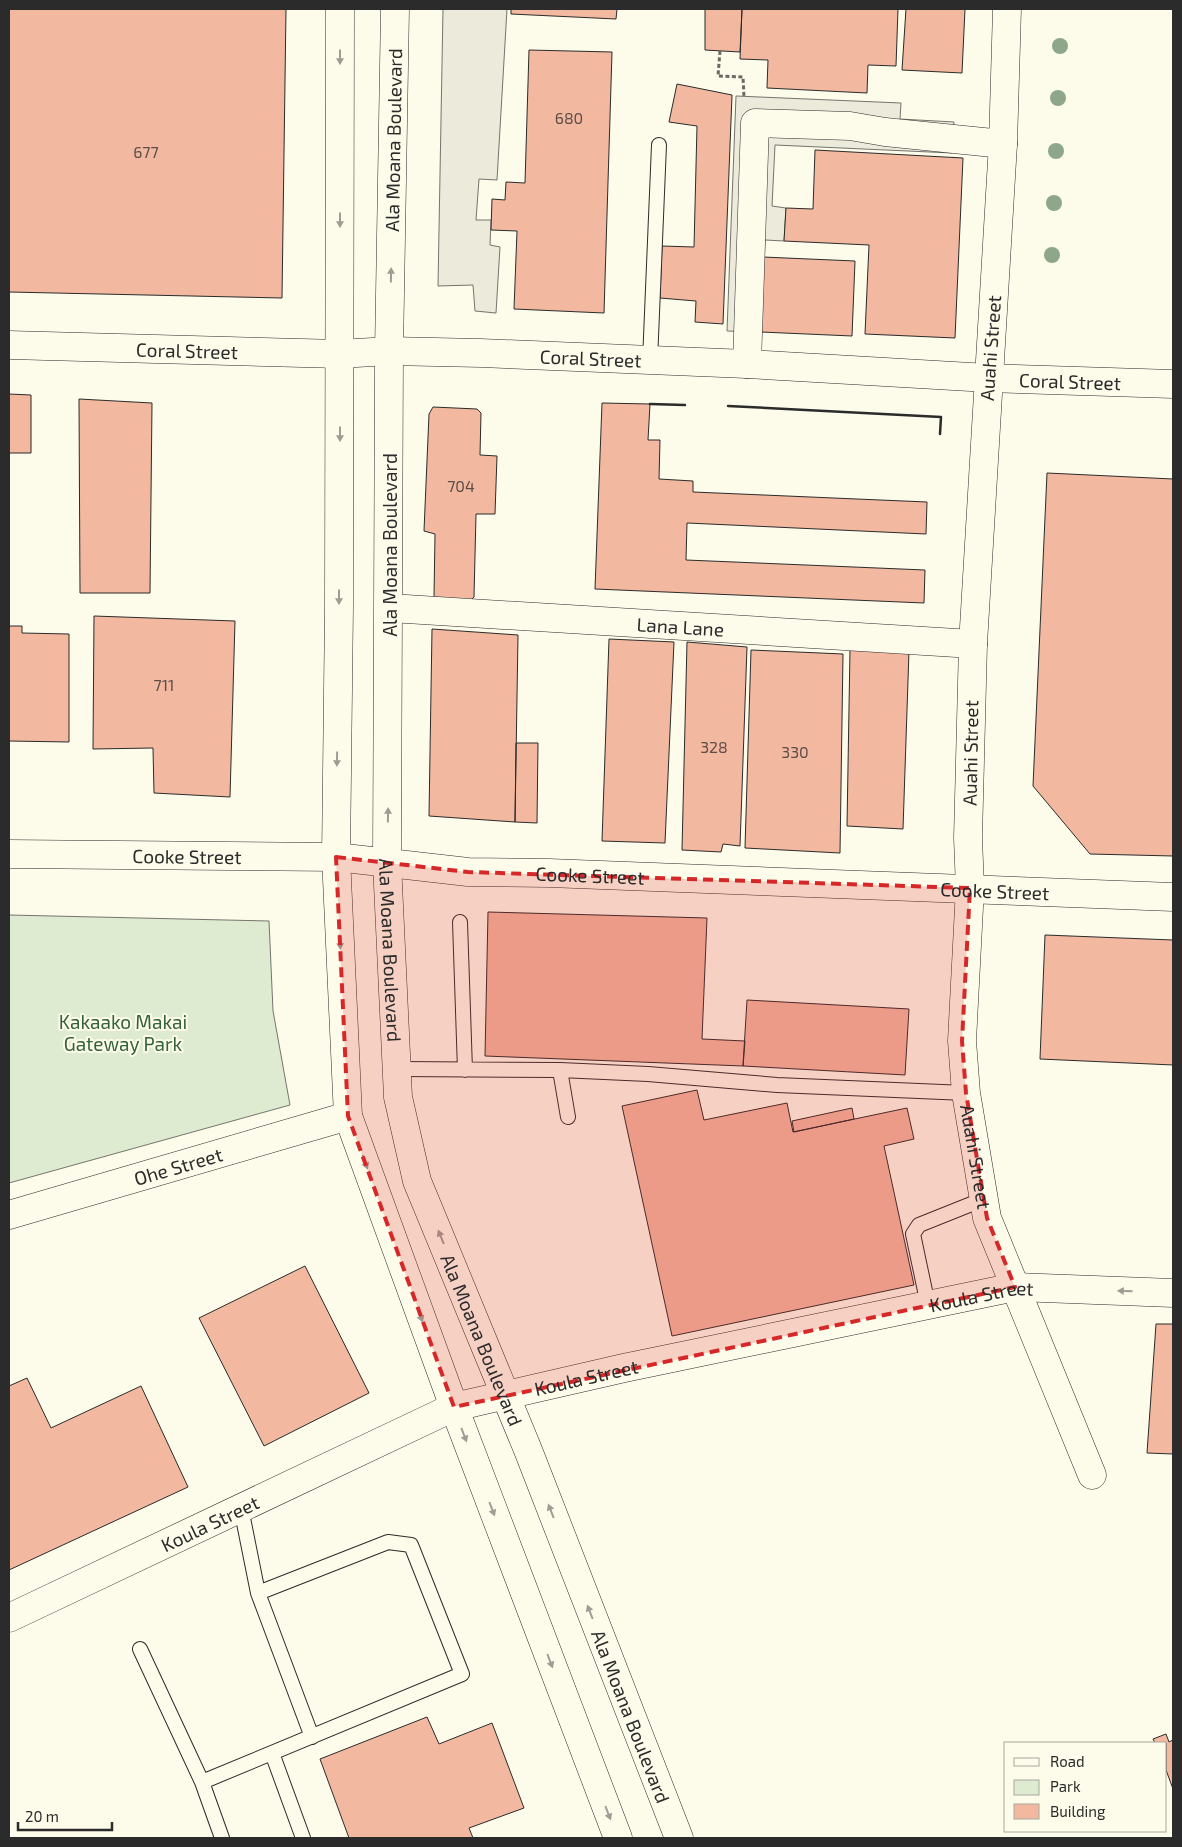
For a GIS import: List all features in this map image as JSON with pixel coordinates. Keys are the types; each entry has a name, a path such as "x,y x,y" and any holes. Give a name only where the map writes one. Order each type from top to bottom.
{"street":[{"path":"340,9 340,354 336,857 348,1116 454,1407 618,1838"},
{"name":"Ala Moana Boulevard","path":"395,9 389,351 390,608 387,864 398,1097 417,1180 506,1395 679,1838"},
{"name":"Auahi Street","path":"1007,9 1004,144 973,644 968,838 970,888 962,1040 966,1094 987,1218 1092,1475"},
{"path":"747,364 756,123 850,126 886,132 1004,144"},
{"name":"Coral Street","path":"9,345 340,354 389,351 747,364 988,378 1173,384"},
{"name":"Lana Lane","path":"390,608 973,644"},
{"name":"Cooke Street","path":"9,854 336,857 468,872 549,873 1173,896"},
{"name":"Ohe Street","path":"9,1215 348,1116"},
{"name":"Koula Street","path":"9,1618 454,1407 624,1368 1015,1287 1173,1293"}],"lane":[{"path":"650,361 659,145"},
{"path":"460,922 465,1070"},
{"path":"396,1069 560,1070 648,1074 777,1085 966,1094"},
{"path":"560,1070 568,1117"},
{"path":"928,1305 913,1234 919,1225 984,1199"},
{"path":"241,1508 258,1593 312,1737"},
{"path":"202,1782 462,1674 411,1545 388,1542 258,1593"},
{"path":"140,1649 202,1782 222,1838"},
{"path":"272,1754 303,1838"}],"path":[{"path":"720,51 718,76 743,76 744,96 756,123"}],"highlighted area":[{"path":"336,857 468,872 970,888 962,1041 966,1093 987,1218 1015,1287 454,1407 348,1116"}],"green space":[{"name":"Kakaako Makai Gateway Park","path":"9,915 269,921 273,1011 290,1105 9,1183"}],"shaded area":[{"path":"443,9 507,9 497,180 479,179 476,220 491,220 490,245 500,247 496,313 475,311 473,285 438,286"},
{"path":"736,96 901,103 900,119 954,122 952,153 775,145 772,206 786,208 784,241 765,240 761,332 727,331"}],"building":[{"path":"9,9 286,9 282,298 9,292"},
{"path":"511,9 617,9 616,19 511,14"},
{"path":"705,9 742,9 740,52 705,50"},
{"path":"742,9 898,9 896,66 868,65 867,93 767,88 768,60 740,59"},
{"path":"906,9 965,9 962,73 902,70"},
{"path":"529,50 612,52 604,313 514,309 517,231 491,230 492,199 505,200 506,182 525,183"},
{"path":"677,84 732,95 723,324 695,322 696,301 660,298 662,246 694,247 697,126 669,122"},
{"path":"815,150 963,158 955,338 865,334 869,245 784,241 786,208 813,209"},
{"path":"763,257 855,261 852,336 761,332"},
{"path":"9,394 31,395 31,453 9,453"},
{"path":"79,399 152,403 150,593 80,593"},
{"path":"602,403 650,404 648,440 660,440 659,479 693,481 693,492 927,502 926,534 687,523 686,560 925,570 924,603 595,589"},
{"path":"433,407 477,409 481,413 480,455 497,456 495,514 476,514 474,597 470,601 434,597 435,534 424,531 429,414"},
{"path":"1047,473 1173,479 1173,856 1090,854 1033,786"},
{"path":"94,616 235,621 230,797 154,793 153,748 93,749"},
{"path":"9,626 22,626 22,633 69,634 69,742 9,741"},
{"path":"432,629 518,635 515,822 429,816"},
{"path":"609,639 674,642 665,843 602,841"},
{"path":"687,642 747,647 740,846 723,844 721,852 682,850"},
{"path":"850,649 909,651 903,829 847,826"},
{"path":"751,650 843,654 840,853 745,848"},
{"path":"516,743 538,743 537,823 515,822"},
{"path":"488,912 707,918 702,1039 745,1041 743,1066 485,1056"},
{"path":"1045,935 1173,940 1173,1065 1040,1059"},
{"path":"747,1000 909,1009 905,1075 743,1066"},
{"path":"697,1090 704,1120 787,1103 793,1132 907,1108 914,1139 884,1146 914,1285 672,1336 622,1106"},
{"path":"852,1108 854,1119 794,1132 792,1121"},
{"path":"305,1266 369,1393 264,1446 199,1318"},
{"path":"1156,1324 1173,1324 1173,1454 1147,1453"},
{"path":"27,1378 51,1428 141,1386 188,1487 9,1570 9,1386"},
{"path":"427,1717 439,1744 492,1723 524,1808 469,1828 473,1838 349,1838 320,1759"},
{"path":"1166,1734 1169,1742 1173,1740 1173,1789 1167,1773 1167,1742 1154,1742 1153,1739"}],"wall":[{"path":"650,404 685,405"},
{"path":"728,406 941,417 940,434"}]}
